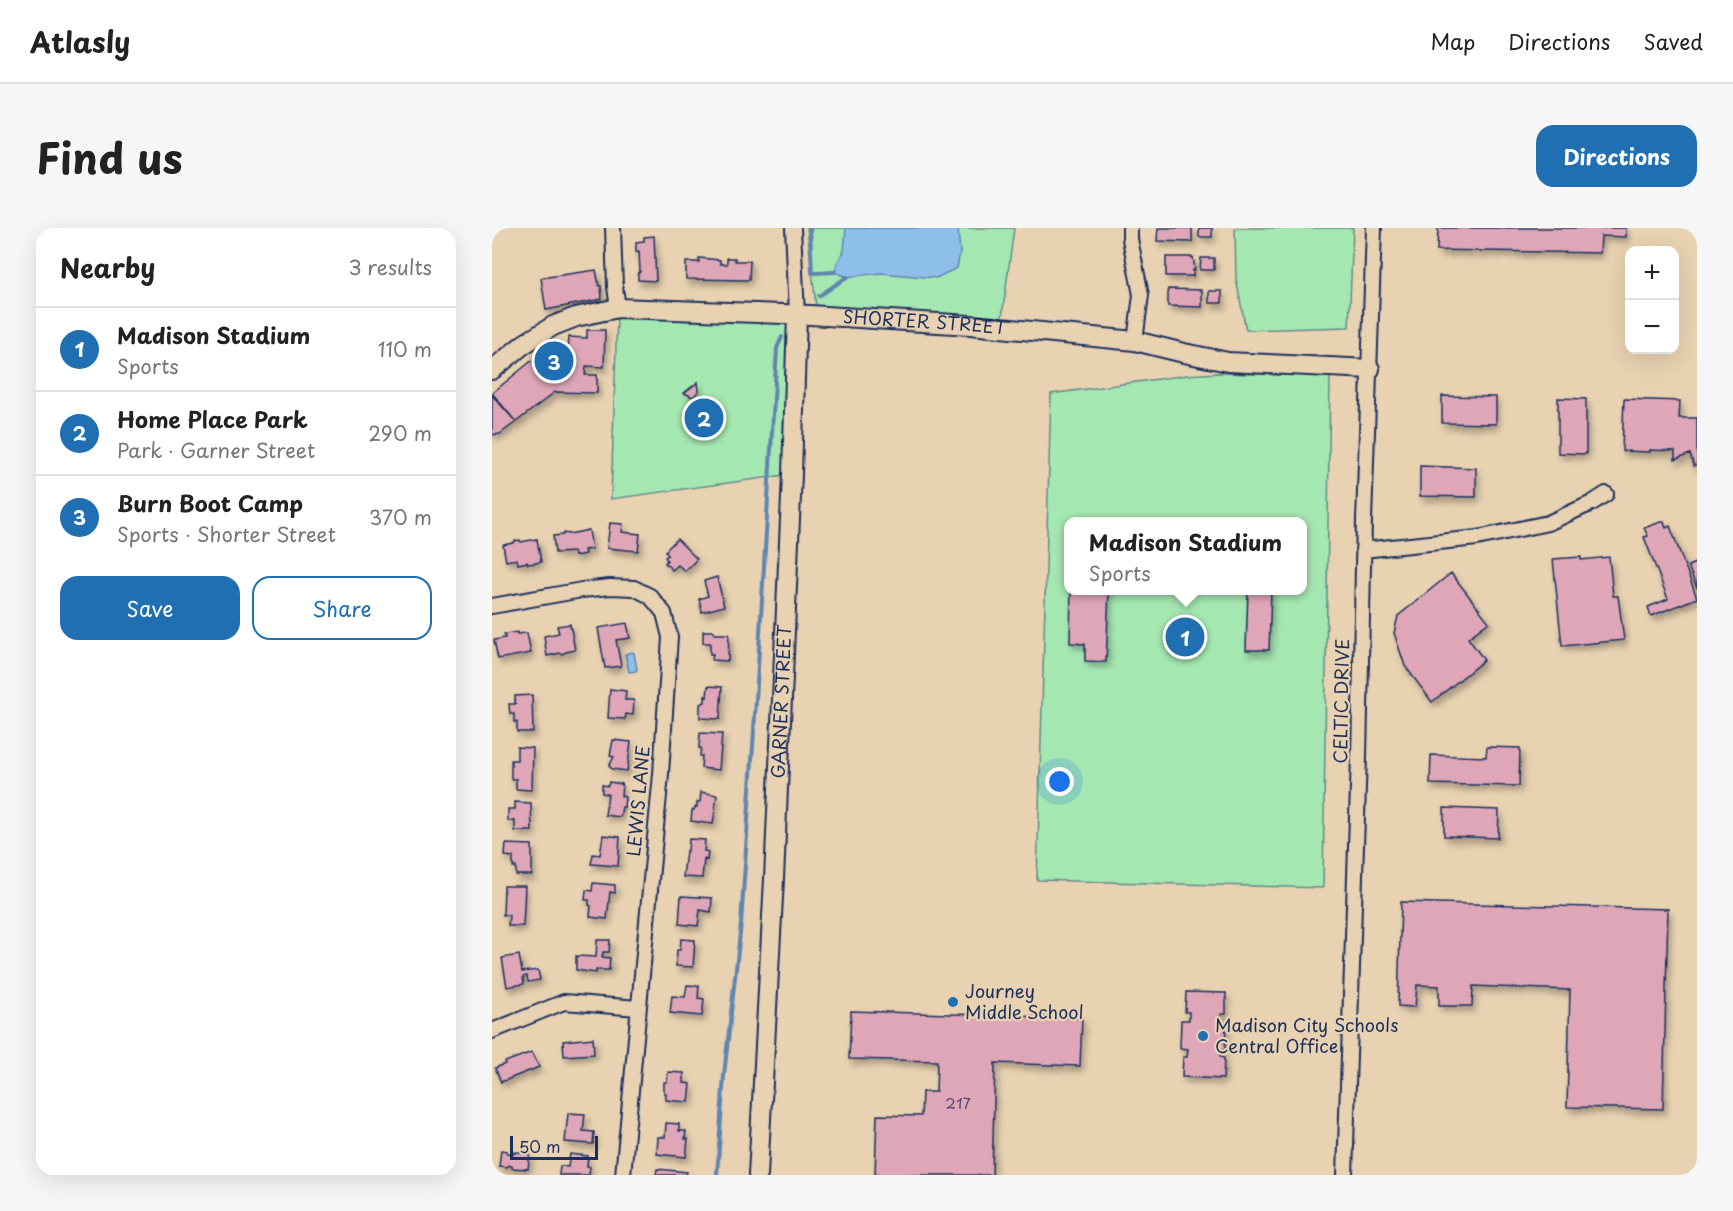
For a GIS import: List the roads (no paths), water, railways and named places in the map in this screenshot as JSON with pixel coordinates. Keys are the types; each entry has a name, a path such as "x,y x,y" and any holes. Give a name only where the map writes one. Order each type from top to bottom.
{"street":[{"path":"613,228 618,308"},
{"name":"GARNER STREET","path":"758,1175 774,879 791,486 797,315 793,228"},
{"path":"1130,228 1141,295 1135,341"},
{"name":"CELTIC DRIVE","path":"1345,1175 1374,228"},
{"name":"SHORTER STREET","path":"492,370 524,344 553,326 576,317 618,308 970,325 1135,341 1228,362 1370,369"},
{"path":"1363,550 1477,538 1548,523 1606,494"},
{"name":"LEWIS LANE","path":"492,606 582,590 610,587 634,588 650,597 664,613 670,637 661,774 623,1175"},
{"path":"492,1030 564,1002 638,1008"}],"water":[{"path":"846,228 958,228 960,253 957,268 936,278 881,273 847,277 835,272 844,251"},
{"path":"632,652 637,669 629,672 625,654"}],"waterway":[{"path":"810,228 812,273 835,272"},
{"path":"819,296 847,277"},
{"path":"717,1175 724,1075 741,924 777,348 782,337"}],"place":[{"name":"Burn Boot Camp","path":"554,361"},
{"name":"Home Place Park","path":"704,418"},
{"name":"Madison Stadium","path":"1185,637"},
{"name":"Journey Middle School","path":"953,1002"},
{"name":"Madison City Schools Central Office","path":"1203,1036"}]}
